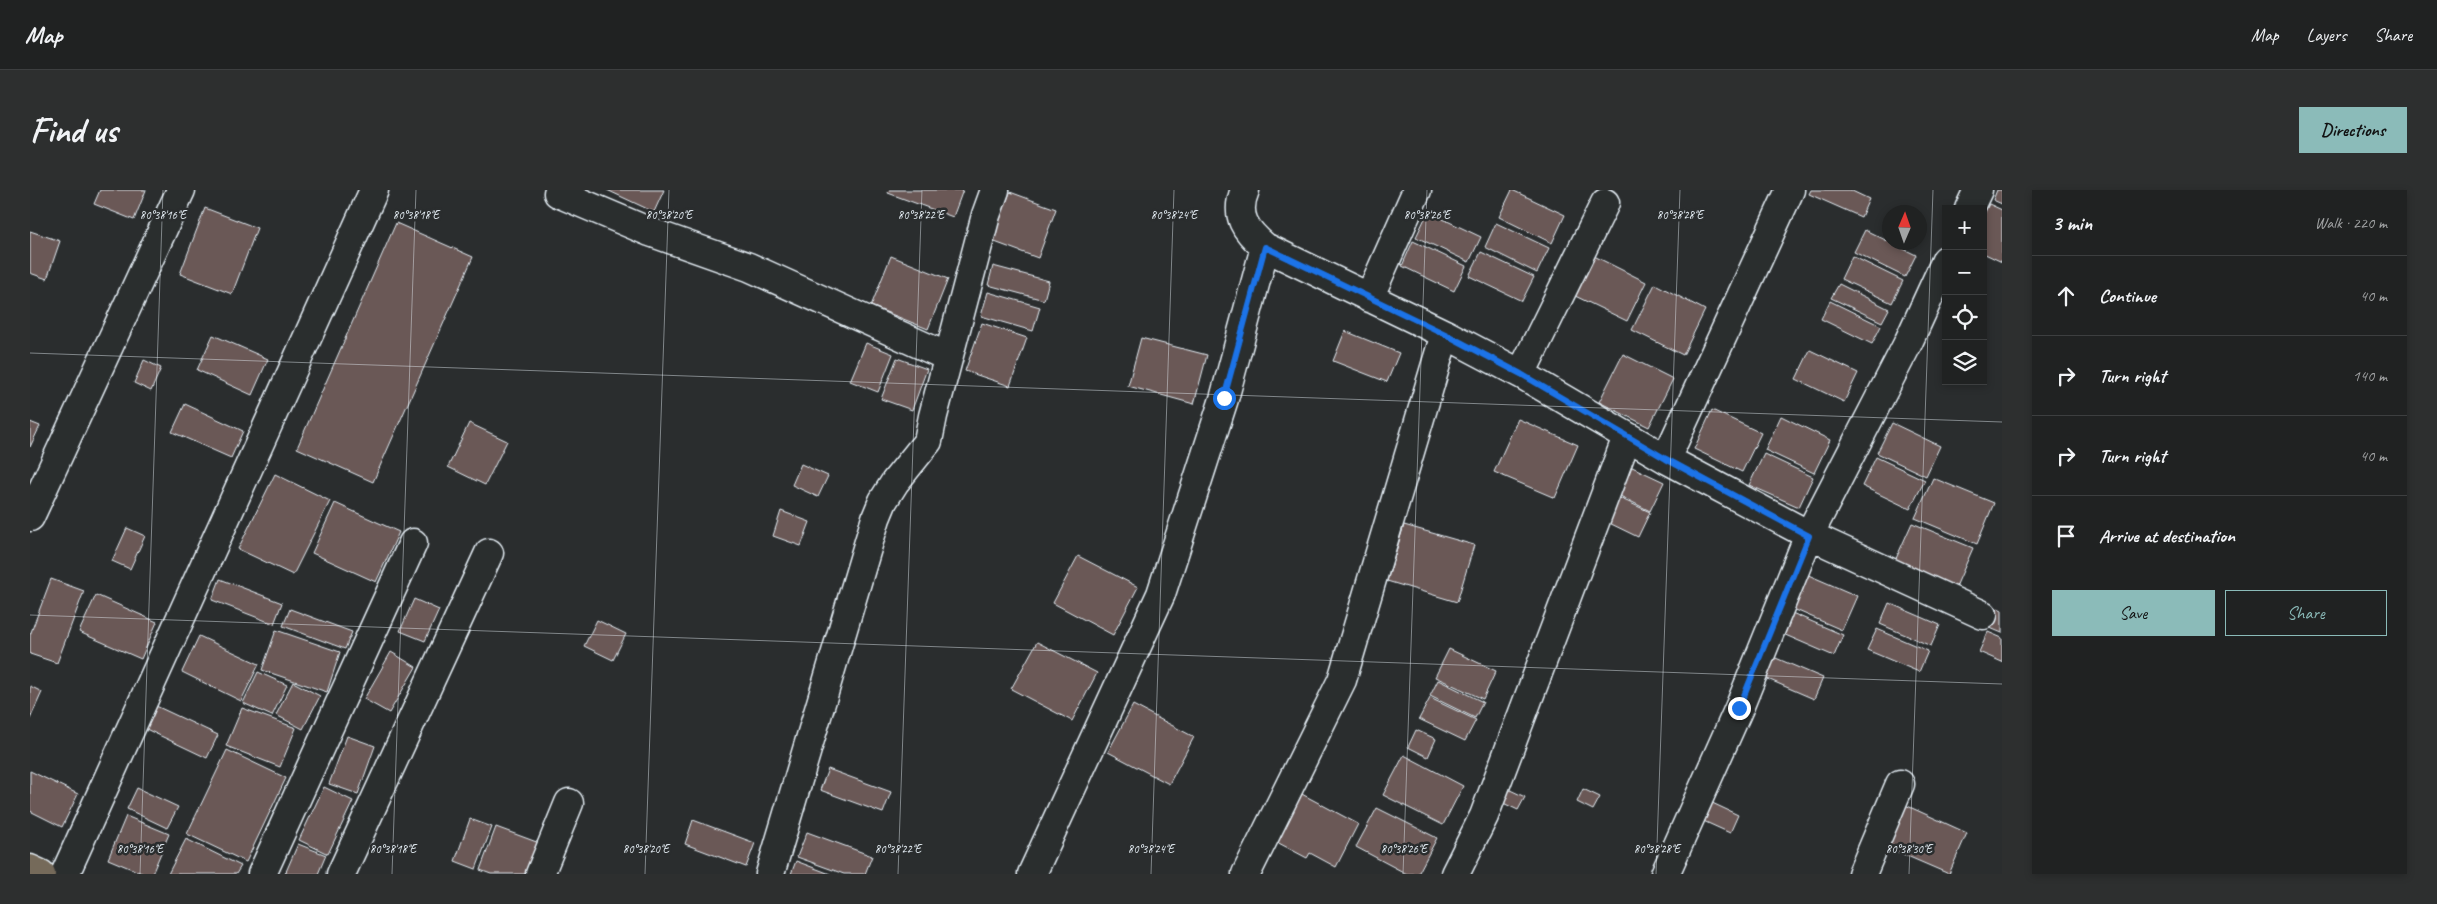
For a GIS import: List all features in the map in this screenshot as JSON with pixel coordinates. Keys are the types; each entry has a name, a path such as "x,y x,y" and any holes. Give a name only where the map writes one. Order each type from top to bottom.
{"main road":[{"path":"30,869 41,874"}],"street":[{"path":"30,517 182,190"},
{"path":"65,874 374,190"},
{"path":"770,874 876,518 883,501 895,482 928,440 986,215 995,190"},
{"path":"1245,190 1240,200 1242,218 1249,233 1265,247 1445,334 1521,374 1666,459 1809,536 1983,615"},
{"path":"1369,298 1417,190"},
{"path":"1666,459 1790,190"},
{"path":"1971,205 1978,190"},
{"path":"553,191 650,232 749,267 948,357"},
{"path":"1521,374 1605,203"},
{"path":"1032,874 1161,594 1224,398 1265,247"},
{"path":"1665,874 1739,708 1809,536 1906,345 1942,268"},
{"path":"1246,874 1342,680 1445,334"},
{"path":"1455,874 1484,816 1627,437"},
{"path":"262,874 413,543"},
{"path":"340,874 489,553"},
{"path":"1862,874 1900,784"},
{"path":"540,874 569,803"}],"building":[{"path":"100,190 146,190 134,220 94,204"},
{"path":"607,190 664,190 654,212"},
{"path":"889,190 963,190 953,217 888,193"},
{"path":"1512,190 1565,215 1552,243 1499,217"},
{"path":"1811,190 1850,190 1869,199 1861,217 1809,194"},
{"path":"1997,190 2002,190 2002,204 1993,200"},
{"path":"1010,192 1056,209 1038,258 992,241"},
{"path":"1989,204 2002,210 2002,262 1987,255 1987,208"},
{"path":"205,208 257,228 232,294 180,274"},
{"path":"1428,212 1481,237 1469,262 1416,237"},
{"path":"396,223 473,257 373,482 297,448"},
{"path":"1496,223 1549,248 1537,273 1485,247"},
{"path":"1865,230 1882,238 1882,250 1906,250 1916,255 1905,277 1854,252"},
{"path":"30,231 60,241 47,279 30,273"},
{"path":"1413,241 1466,266 1454,291 1402,266"},
{"path":"1481,252 1534,277 1522,301 1469,276"},
{"path":"1590,254 1646,282 1627,321 1571,294"},
{"path":"891,256 948,279 928,329 871,306"},
{"path":"1852,256 1903,281 1892,303 1841,279"},
{"path":"993,266 1049,281 1044,300 988,285"},
{"path":"1655,284 1705,310 1683,355 1632,330"},
{"path":"1839,284 1889,309 1882,322 1831,298"},
{"path":"988,292 1040,307 1033,331 981,316"},
{"path":"1830,301 1881,326 1872,344 1821,319"},
{"path":"982,323 1027,338 1010,386 965,371"},
{"path":"1345,331 1399,353 1387,382 1333,361"},
{"path":"213,335 268,359 252,395 197,370"},
{"path":"1141,338 1207,355 1194,404 1128,386"},
{"path":"866,343 893,354 878,392 850,381"},
{"path":"1810,350 1858,373 1844,402 1796,379"},
{"path":"1623,354 1673,379 1649,427 1599,402"},
{"path":"897,358 927,369 912,410 881,399"},
{"path":"144,360 161,368 151,391 134,383"},
{"path":"185,404 243,431 231,458 172,432"},
{"path":"1712,410 1761,433 1742,472 1694,449"},
{"path":"1781,416 1830,440 1814,473 1765,450"},
{"path":"1518,419 1578,445 1555,498 1494,472"},
{"path":"30,422 40,426 30,447"},
{"path":"469,423 507,441 485,485 448,467"},
{"path":"1892,423 1940,446 1926,476 1877,453"},
{"path":"1764,454 1813,477 1799,507 1749,485"},
{"path":"1876,457 1925,480 1910,509 1862,486"},
{"path":"801,464 828,476 818,497 792,485"},
{"path":"1630,466 1664,482 1650,511 1616,494"},
{"path":"275,474 330,501 293,575 238,549"},
{"path":"1933,478 1994,503 1977,544 1915,518"},
{"path":"1615,496 1650,512 1638,537 1603,520"},
{"path":"335,503 399,532 376,582 312,553"},
{"path":"781,511 810,522 801,546 773,536"},
{"path":"1912,523 1973,548 1955,589 1894,563"},
{"path":"1404,525 1474,545 1457,602 1387,581"},
{"path":"127,528 145,536 130,569 112,561"},
{"path":"1078,556 1138,587 1113,635 1053,603"},
{"path":"1806,574 1857,596 1842,630 1791,608"},
{"path":"51,579 84,591 57,663 30,654 30,635"},
{"path":"220,579 282,603 274,624 212,600"},
{"path":"96,595 157,622 141,659 79,632"},
{"path":"414,599 439,610 425,641 400,631"},
{"path":"1889,603 1940,625 1931,646 1880,624"},
{"path":"1998,608 2002,610 2002,633 1990,628"},
{"path":"290,609 352,632 345,649 283,626"},
{"path":"1792,613 1843,635 1834,656 1783,634"},
{"path":"597,620 626,634 613,660 584,646"},
{"path":"1877,629 1928,651 1919,672 1867,650"},
{"path":"276,630 340,652 327,692 262,670"},
{"path":"1988,632 2002,638 2002,662 1979,652"},
{"path":"199,636 259,664 241,701 182,672"},
{"path":"1037,642 1097,673 1072,721 1011,689"},
{"path":"1449,649 1496,671 1483,699 1435,677"},
{"path":"391,652 416,667 389,713 364,699"},
{"path":"1771,656 1823,678 1814,699 1763,677"},
{"path":"258,672 287,685 272,716 243,703"},
{"path":"1438,680 1483,702 1475,718 1430,696"},
{"path":"293,682 320,696 303,729 276,715"},
{"path":"30,686 42,692 30,719"},
{"path":"1430,698 1476,720 1465,741 1419,719"},
{"path":"1133,705 1194,737 1169,784 1108,752"},
{"path":"156,706 218,735 207,758 146,729"},
{"path":"242,708 296,728 280,767 226,746"},
{"path":"1416,730 1436,739 1428,757 1408,747"},
{"path":"347,736 375,746 358,794 329,784"},
{"path":"227,750 286,778 246,862 187,834"},
{"path":"1404,755 1463,786 1443,825 1383,795"},
{"path":"828,769 891,792 883,813 820,790"},
{"path":"30,771 78,794 62,827 30,811"},
{"path":"324,787 353,801 328,854 299,840"},
{"path":"137,788 178,807 167,828 127,809"},
{"path":"1508,789 1525,797 1518,810 1501,802"},
{"path":"1583,789 1600,797 1593,810 1577,802"},
{"path":"1298,792 1358,824 1336,867 1310,853 1307,858 1273,840"},
{"path":"1708,801 1738,815 1730,833 1699,819"},
{"path":"1903,804 1967,833 1949,874 1884,846"},
{"path":"1377,808 1437,838 1418,874 1407,874 1356,847"},
{"path":"126,816 169,834 152,874 144,874 108,859"},
{"path":"470,819 492,827 476,869 455,861"},
{"path":"693,820 755,843 746,867 685,844"},
{"path":"496,827 542,844 531,874 491,874 480,870"},
{"path":"807,832 872,856 865,874 844,874 797,857"},
{"path":"186,839 241,866 236,874 168,874"},
{"path":"298,844 326,855 318,874 285,874"},
{"path":"796,861 830,874 791,874"}],"route":[{"path":"1224,398 1265,247 1445,334 1521,374 1666,459 1809,536 1739,708"}]}
